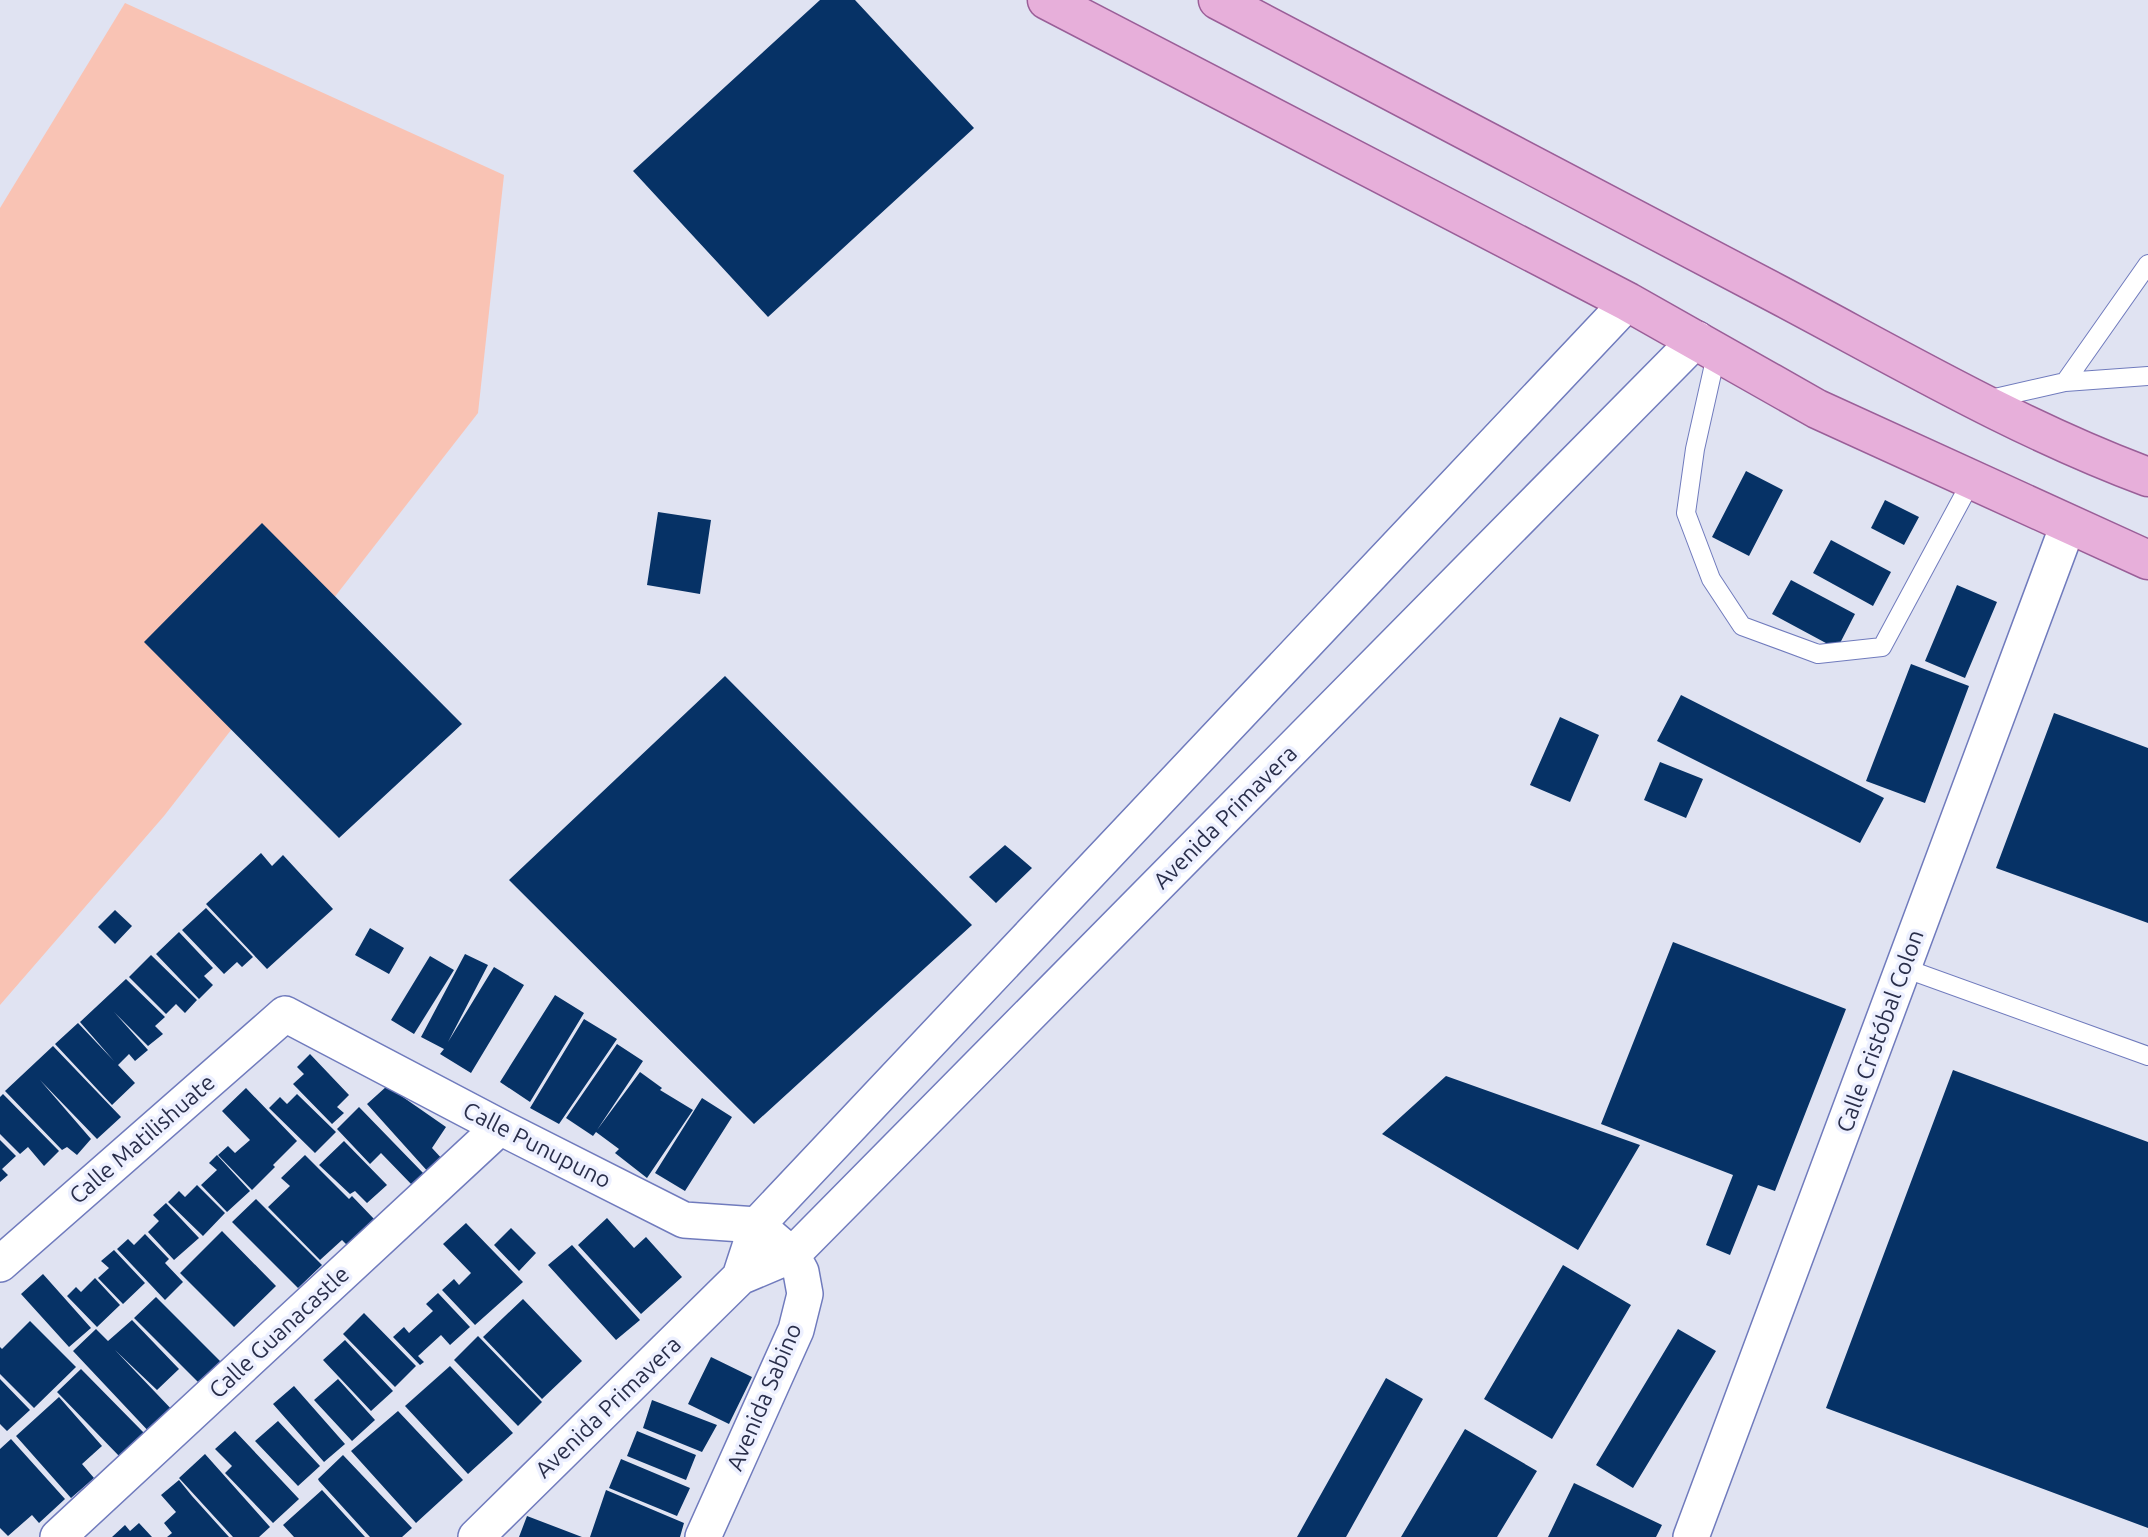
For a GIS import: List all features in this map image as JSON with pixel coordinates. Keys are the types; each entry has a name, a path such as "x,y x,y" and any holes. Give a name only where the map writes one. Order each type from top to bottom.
{"main road":[{"path":"1047,0 1628,302 1817,409 2148,560"},
{"path":"1218,0 1821,317 1976,402 2115,465 2148,477"}],"street":[{"name":"Avenida Primavera","path":"740,1277 757,1225 1628,302"},
{"name":"Avenida Primavera","path":"476,1537 740,1277 792,1255 1707,345"},
{"name":"Calle Cristóbal Colon","path":"1691,1537 2068,525"},
{"name":"Calle Punupuno","path":"285,1014 684,1220 757,1225"},
{"name":"Calle Matilishuate","path":"0,1264 285,1014"},
{"name":"Calle Guanacastle","path":"58,1537 500,1127"},
{"path":"757,1225 792,1255"},
{"name":"Avenida Sabino","path":"703,1537 796,1331 805,1294 801,1272 792,1255"}],"lane":[{"path":"2065,382 2148,264"},
{"path":"1707,345 1686,513 1711,579 1742,626 1818,654 1882,647 1972,480"},
{"path":"1976,402 2065,382 2148,376"},
{"path":"1903,968 2148,1056"}],"shaded area":[{"path":"125,3 504,175 478,413 164,816 0,1005 0,208"}],"building":[{"path":"820,0 855,0 974,128 768,317 633,171"},
{"path":"1746,471 1783,490 1749,556 1712,537"},
{"path":"1885,500 1919,517 1904,545 1871,528"},
{"path":"658,512 711,520 700,594 647,585"},
{"path":"262,523 462,724 339,838 144,642"},
{"path":"1831,540 1891,572 1873,606 1813,573"},
{"path":"1791,580 1855,614 1837,649 1772,614"},
{"path":"1957,585 1997,602 1965,678 1925,661"},
{"path":"1911,664 1969,686 1925,803 1866,781"},
{"path":"725,676 972,925 754,1124 509,880"},
{"path":"1681,695 1884,798 1860,843 1657,741"},
{"path":"2054,713 2148,748 2148,923 1996,868"},
{"path":"1560,717 1599,735 1570,802 1530,785"},
{"path":"1660,762 1703,779 1686,818 1644,800"},
{"path":"1005,845 1032,868 996,903 969,877"},
{"path":"261,853 272,866 283,855 333,909 267,969 206,904"},
{"path":"206,908 253,957 242,967 237,962 224,974 182,930"},
{"path":"115,910 132,926 115,944 98,927"},
{"path":"370,928 404,948 389,974 355,955"},
{"path":"179,932 213,968 204,976 213,985 199,999 156,954"},
{"path":"1673,942 1846,1009 1775,1191 1758,1185 1730,1255 1706,1245 1733,1175 1601,1124"},
{"path":"465,954 488,965 448,1042 494,967 524,985 471,1073 440,1054 444,1049 421,1037"},
{"path":"151,955 197,1000 185,1013 176,1004 166,1014 129,977"},
{"path":"430,956 454,970 414,1034 391,1020"},
{"path":"126,979 165,1017 155,1026 163,1034 148,1046 114,1012 148,1050 135,1061 129,1054 118,1065 135,1083 112,1105 55,1044 78,1023 114,1061 80,1022"},
{"path":"555,995 584,1013 530,1102 500,1082"},
{"path":"584,1019 617,1039 559,1124 530,1108"},
{"path":"617,1044 643,1061 597,1130 640,1072 662,1088 660,1090 693,1110 647,1178 615,1153 619,1149 596,1132 593,1136 566,1118"},
{"path":"53,1046 121,1117 97,1139 40,1080 91,1139 77,1155 67,1147 62,1150 5,1091"},
{"path":"310,1054 349,1095 337,1107 344,1113 332,1124 293,1084 304,1074 297,1067"},
{"path":"1953,1070 2148,1142 2148,1528 1826,1408"},
{"path":"1446,1076 1640,1145 1578,1250 1382,1134"},
{"path":"387,1086 446,1127 432,1148 444,1161 430,1174 367,1104"},
{"path":"246,1088 297,1141 252,1190 218,1155 228,1146 235,1153 250,1140 222,1111"},
{"path":"3,1094 59,1151 44,1166 28,1147 20,1154 0,1134 0,1097"},
{"path":"297,1094 336,1132 315,1153 269,1108 280,1097 287,1104"},
{"path":"702,1098 732,1117 685,1191 655,1173"},
{"path":"359,1107 425,1175 413,1186 381,1153 370,1164 337,1129"},
{"path":"0,1140 16,1156 2,1169 8,1175 0,1182"},
{"path":"344,1141 387,1185 367,1203 355,1191 350,1194 319,1165"},
{"path":"217,1155 250,1191 227,1212 201,1185 217,1170 209,1163"},
{"path":"305,1155 349,1199 352,1196 375,1220 349,1247 342,1240 320,1260 268,1207 290,1186 281,1178"},
{"path":"197,1185 225,1213 203,1236 168,1202 179,1191 185,1197"},
{"path":"256,1199 322,1265 298,1288 232,1222"},
{"path":"166,1203 199,1238 174,1260 148,1232 159,1221 153,1215"},
{"path":"607,1218 634,1248 646,1237 682,1277 641,1314 578,1245"},
{"path":"466,1223 523,1282 475,1325 442,1290 454,1279 459,1285 471,1273 443,1244"},
{"path":"511,1228 536,1253 519,1271 494,1245"},
{"path":"222,1231 276,1286 234,1327 180,1273"},
{"path":"145,1234 169,1259 165,1263 183,1282 165,1300 117,1249 128,1239 134,1245"},
{"path":"572,1245 640,1320 616,1340 548,1265"},
{"path":"114,1250 145,1283 123,1304 98,1278 109,1268 101,1261"},
{"path":"1563,1265 1631,1305 1552,1439 1484,1399"},
{"path":"43,1274 91,1328 69,1347 21,1294"},
{"path":"95,1278 120,1305 97,1327 67,1296 76,1287 81,1292"},
{"path":"438,1293 470,1327 450,1345 441,1335 418,1356 424,1362 420,1365 393,1337 404,1327 409,1333 433,1311 426,1304"},
{"path":"156,1297 221,1362 200,1384 134,1318"},
{"path":"523,1299 582,1361 542,1399 483,1337"},
{"path":"364,1313 416,1366 395,1387 343,1334"},
{"path":"132,1320 179,1369 157,1390 115,1350 176,1414 153,1436 73,1351 96,1329 108,1341"},
{"path":"30,1321 76,1367 34,1408 0,1374 0,1347 2,1349"},
{"path":"1678,1329 1716,1351 1633,1488 1596,1465"},
{"path":"478,1336 542,1402 518,1426 454,1360"},
{"path":"345,1340 393,1391 371,1411 323,1360"},
{"path":"711,1357 752,1377 729,1424 688,1404"},
{"path":"450,1366 513,1433 468,1474 405,1406"},
{"path":"81,1369 145,1434 121,1458 57,1392"},
{"path":"1386,1378 1423,1399 1346,1537 1297,1537"},
{"path":"0,1379 30,1410 7,1431 0,1424"},
{"path":"338,1379 375,1420 352,1441 314,1400"},
{"path":"294,1386 345,1444 324,1462 273,1404"},
{"path":"59,1397 102,1446 82,1464 94,1478 71,1498 16,1436"},
{"path":"652,1400 717,1425 702,1452 643,1428"},
{"path":"398,1411 463,1480 416,1523 351,1451"},
{"path":"278,1421 320,1466 298,1486 255,1441"},
{"path":"1465,1429 1537,1471 1497,1537 1401,1537"},
{"path":"235,1431 299,1499 273,1523 225,1473 232,1466 215,1449"},
{"path":"637,1431 696,1455 686,1480 627,1456"},
{"path":"11,1439 65,1499 39,1523 32,1515 8,1536 0,1528 0,1449"},
{"path":"205,1454 270,1527 259,1537 233,1537 179,1478"},
{"path":"343,1455 412,1528 402,1537 370,1537 319,1481"},
{"path":"621,1459 690,1488 677,1516 609,1488"},
{"path":"179,1480 229,1537 167,1537 172,1533 164,1523 176,1512 161,1495"},
{"path":"1574,1483 1662,1525 1656,1537 1548,1537"},
{"path":"322,1490 365,1537 294,1537 283,1525"},
{"path":"606,1490 684,1523 680,1537 590,1537"},
{"path":"527,1516 582,1537 519,1537"},
{"path":"139,1523 152,1537 112,1537 125,1525 130,1531"}]}
